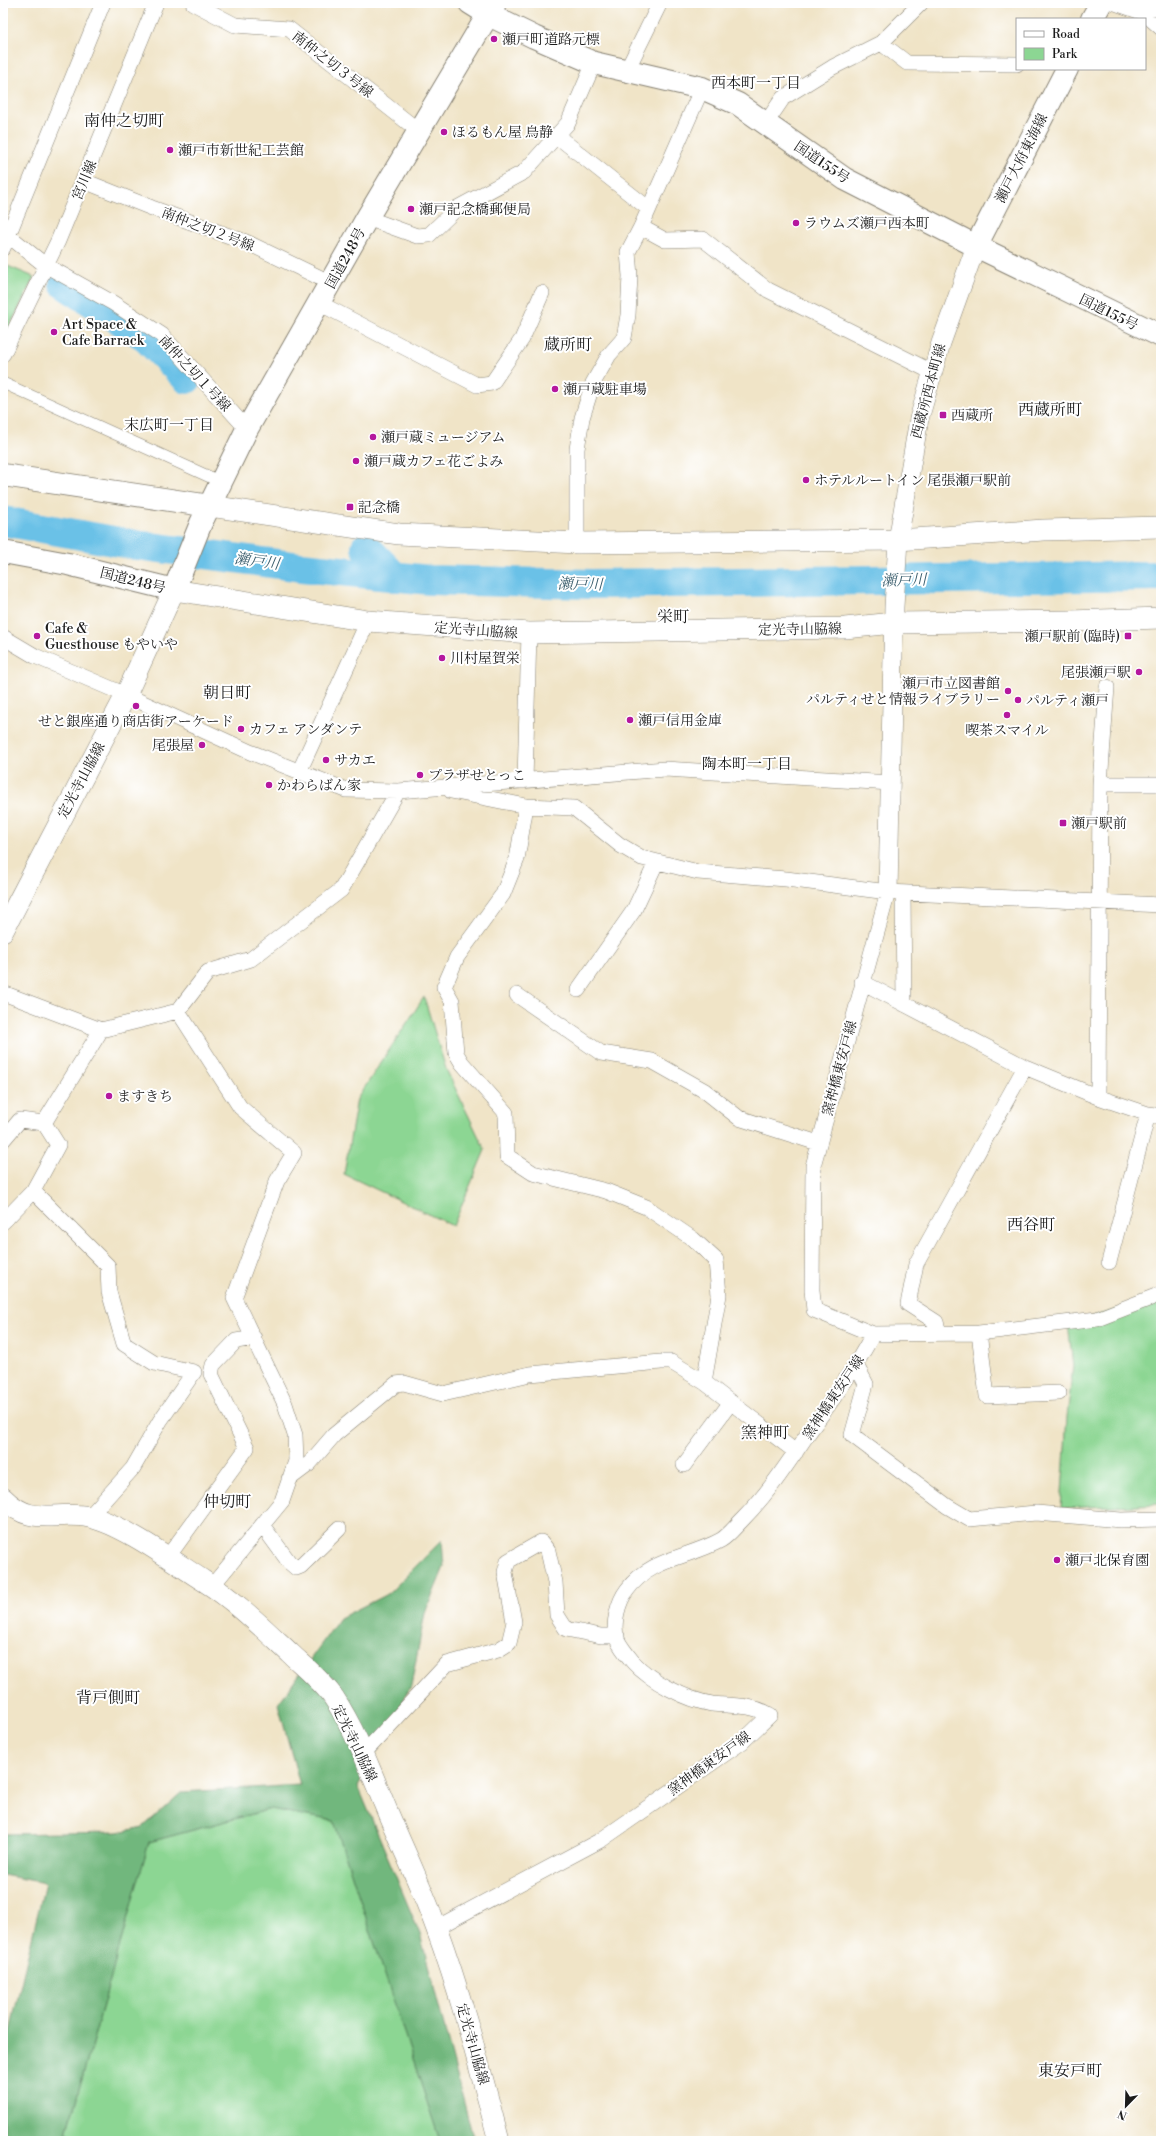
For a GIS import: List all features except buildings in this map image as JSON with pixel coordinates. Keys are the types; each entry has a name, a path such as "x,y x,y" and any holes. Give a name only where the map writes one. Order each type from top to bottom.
{"main road":[{"name":"国道155号","path":"470,3 492,9 534,38 594,63 702,88 738,104 845,179 976,246 1161,336"},
{"path":"1093,18 1101,3"},
{"name":"国道248号","path":"3,552 68,564 177,580 221,482 247,429 367,218 420,132 492,9"},
{"name":"瀬戸大府東海線","path":"976,246 1066,70"},
{"path":"3,475 206,515 399,534 577,543 897,545 1044,530 1161,527"},
{"name":"定光寺山脇線","path":"3,931 126,695 177,580 368,620 528,633 844,628 894,615 1069,621 1161,618"},
{"name":"定光寺山脇線","path":"3,1498 8,1503 33,1516 48,1518 66,1516 89,1517 128,1534 212,1586 261,1626 310,1672 333,1697 362,1754 436,1928 474,2042 499,2141"}],"street":[{"path":"5,237 103,3"},
{"name":"宮川線","path":"3,354 84,180 156,3"},
{"name":"南仲之切３号線","path":"193,3 235,25 289,29 420,132"},
{"path":"627,70 660,3"},
{"path":"766,123 782,98 833,67 881,43 921,3"},
{"path":"1115,3 1144,13 1161,28"},
{"path":"1144,13 1147,9 1161,7"},
{"path":"881,43 907,63 1016,64"},
{"path":"367,218 417,236 429,235 457,208 524,172 568,122 594,63"},
{"path":"577,543 577,449 582,418 593,383 609,355 624,338 628,315 630,276 628,252 641,227 702,88"},
{"path":"557,136 649,209"},
{"name":"南仲之切２号線","path":"84,180 152,208 246,242 331,283"},
{"path":"641,227 665,240 704,239 768,290 932,372"},
{"name":"南仲之切１号線","path":"5,237 45,265 113,303 162,335 247,429"},
{"name":"西蔵所西本町線","path":"897,545 913,444 932,372 940,343 976,246"},
{"path":"319,303 477,385 492,383 522,339 542,293"},
{"path":"3,382 221,482"},
{"name":"窯神橋東安戸線","path":"436,1928 601,1840 742,1742 770,1715 758,1708 710,1703 670,1690 633,1662 617,1639 618,1604 627,1590 642,1575 658,1563 672,1561 722,1540 760,1502 784,1470 856,1365 873,1334 814,1310 812,1290 813,1166 862,982 896,893 891,783 894,615 897,545"},
{"path":"299,772 368,620"},
{"path":"525,781 528,633"},
{"path":"3,637 35,656 126,695 250,752 346,790 398,791 666,769 891,783"},
{"path":"1098,1097 1101,901 1100,784 1107,687"},
{"path":"1100,784 1161,784"},
{"path":"431,788 526,806 574,808 620,845 642,858 656,863 698,872 786,879 896,893 1101,901 1161,905"},
{"path":"3,993 101,1030 178,1011 208,972 251,959 341,890 398,791"},
{"path":"526,806 517,859 503,894 457,957 444,987 452,1001 456,1053 462,1063 506,1113 507,1156 533,1173 606,1191 646,1207 693,1239 716,1260 719,1295 704,1382"},
{"path":"578,990 634,910 656,863"},
{"path":"896,893 904,1004"},
{"path":"862,982 1025,1067 1098,1097 1154,1115 1109,1262"},
{"path":"517,996 600,1053 652,1061 705,1091 738,1118 818,1143"},
{"path":"178,1011 240,1107 294,1153 277,1181 234,1298 285,1404 295,1435 296,1461 282,1501 212,1586"},
{"path":"44,1123 101,1030"},
{"path":"939,1333 936,1322 908,1304 916,1264 1025,1067"},
{"path":"3,1140 20,1120 44,1123"},
{"path":"3,1222 33,1191 58,1145 44,1123"},
{"path":"33,1191 108,1266 109,1292 124,1344 154,1363 194,1372 160,1421 133,1468 89,1517"},
{"path":"873,1334 979,1333 1097,1319 1161,1294"},
{"path":"979,1333 987,1396 1059,1393"},
{"path":"167,1558 247,1448 211,1374 213,1365 236,1341 254,1338"},
{"path":"289,1479 309,1464 334,1436 396,1384 404,1383 443,1394 530,1374 671,1362 704,1382 796,1452"},
{"path":"856,1365 866,1384 852,1435 947,1506 969,1518 1036,1513 1121,1520 1161,1519"},
{"path":"684,1465 731,1402"},
{"path":"262,1525 289,1562 296,1568 301,1566 338,1529"},
{"path":"362,1754 447,1664 498,1650 509,1643 514,1622 505,1572 508,1561 541,1542 548,1550 555,1582 557,1615 566,1629 601,1636 617,1636"}],"green space":[{"path":"3,264 34,277 3,340"},
{"path":"424,997 446,1069 485,1150 453,1226 344,1174 357,1099"},
{"path":"1161,1297 1161,1504 1061,1508 1067,1417 1073,1366 1068,1324"},
{"path":"442,1540 444,1567 425,1613 411,1686 358,1786 420,1934 474,2141 440,2141 334,1821 271,1809 149,1842 67,2132 83,2141 3,2141 3,2060 45,1883 3,1875 3,1834 118,1832 143,1827 182,1792 300,1785 278,1704 340,1618 389,1593"},
{"path":"271,1809 334,1821 440,2141 83,2141 67,2133 149,1842"}],"waterway":[{"path":"64,284 144,336 187,379"},
{"name":"瀬戸川","path":"3,521 136,545 301,567 430,580 591,584 1161,576"},
{"path":"366,547 395,577"}],"place":[{"name":"瀬戸町道路元標","path":"494,39"},
{"name":"ほるもん屋 鳥静","path":"444,132"},
{"name":"瀬戸市新世紀工芸館","path":"170,150"},
{"name":"瀬戸記念橋郵便局","path":"411,209"},
{"name":"ラウムズ瀬戸西本町","path":"796,223"},
{"name":"Art Space & Cafe Barrack","path":"54,332"},
{"name":"瀬戸蔵駐車場","path":"555,389"},
{"name":"西蔵所","path":"943,415"},
{"name":"瀬戸蔵ミュージアム","path":"373,437"},
{"name":"瀬戸蔵カフェ花ごよみ","path":"356,461"},
{"name":"ホテルルートイン 尾張瀬戸駅前","path":"806,480"},
{"name":"記念橋","path":"350,507"},
{"name":"Cafe & Guesthouse もやいや","path":"37,636"},
{"name":"瀬戸駅前 (臨時)","path":"1128,636"},
{"name":"川村屋賀栄","path":"442,658"},
{"name":"尾張瀬戸駅","path":"1139,672"},
{"name":"瀬戸市立図書館 パルティせと情報ライブラリー","path":"1008,691"},
{"name":"パルティ瀬戸","path":"1018,700"},
{"name":"せと銀座通り商店街アーケード","path":"136,706"},
{"name":"喫茶スマイル","path":"1007,715"},
{"name":"瀬戸信用金庫","path":"630,720"},
{"name":"カフェ アンダンテ","path":"241,729"},
{"name":"尾張屋","path":"202,745"},
{"name":"サカエ","path":"326,760"},
{"name":"プラザせとっこ","path":"420,775"},
{"name":"かわらばん家","path":"269,785"},
{"name":"瀬戸駅前","path":"1063,823"},
{"name":"ますきち","path":"109,1096"},
{"name":"瀬戸北保育園","path":"1057,1560"}],"district":[{"name":"西本町一丁目","path":"756,83"},
{"name":"南仲之切町","path":"124,120"},
{"name":"蔵所町","path":"568,344"},
{"name":"西蔵所町","path":"1050,409"},
{"name":"末広町一丁目","path":"169,425"},
{"name":"栄町","path":"673,616"},
{"name":"朝日町","path":"227,692"},
{"name":"陶本町一丁目","path":"747,764"},
{"name":"西谷町","path":"1031,1224"},
{"name":"窯神町","path":"765,1432"},
{"name":"仲切町","path":"227,1501"},
{"name":"背戸側町","path":"108,1697"},
{"name":"東安戸町","path":"1070,2070"}]}
